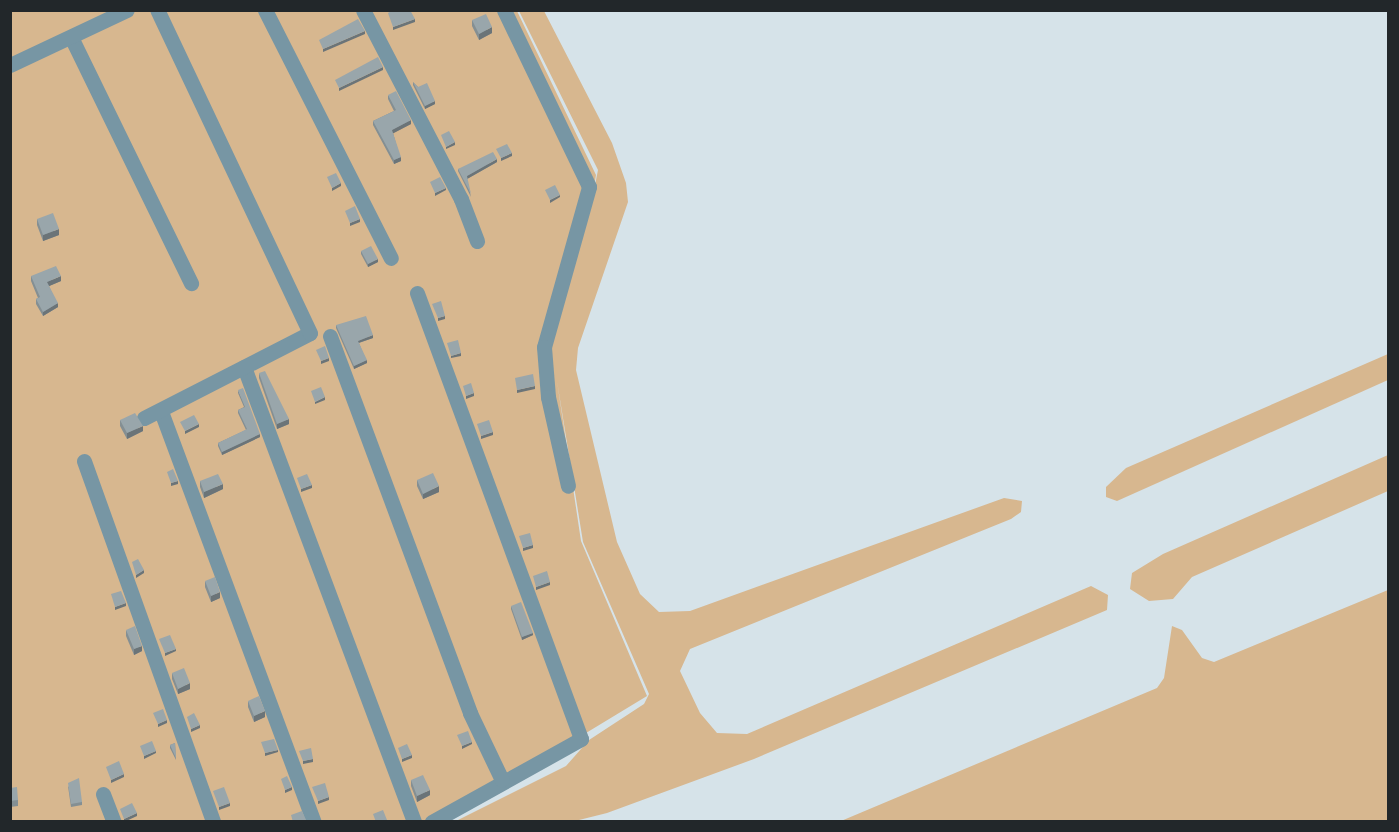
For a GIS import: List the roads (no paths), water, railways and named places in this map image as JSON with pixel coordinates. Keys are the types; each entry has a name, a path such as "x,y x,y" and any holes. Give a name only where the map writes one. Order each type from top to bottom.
{"street":[{"path":"10,65 127,10"},
{"path":"144,418 310,333 157,10"},
{"path":"265,10 391,258"},
{"path":"363,10 461,199 477,241"},
{"path":"504,10 589,187 544,347 548,397 568,486"},
{"path":"71,37 191,283"},
{"path":"417,293 581,740 502,780 432,822"},
{"path":"330,336 470,713 502,780"},
{"path":"244,367 414,822"},
{"path":"162,414 314,822"},
{"path":"84,461 213,822"},
{"path":"103,794 114,822"}]}
